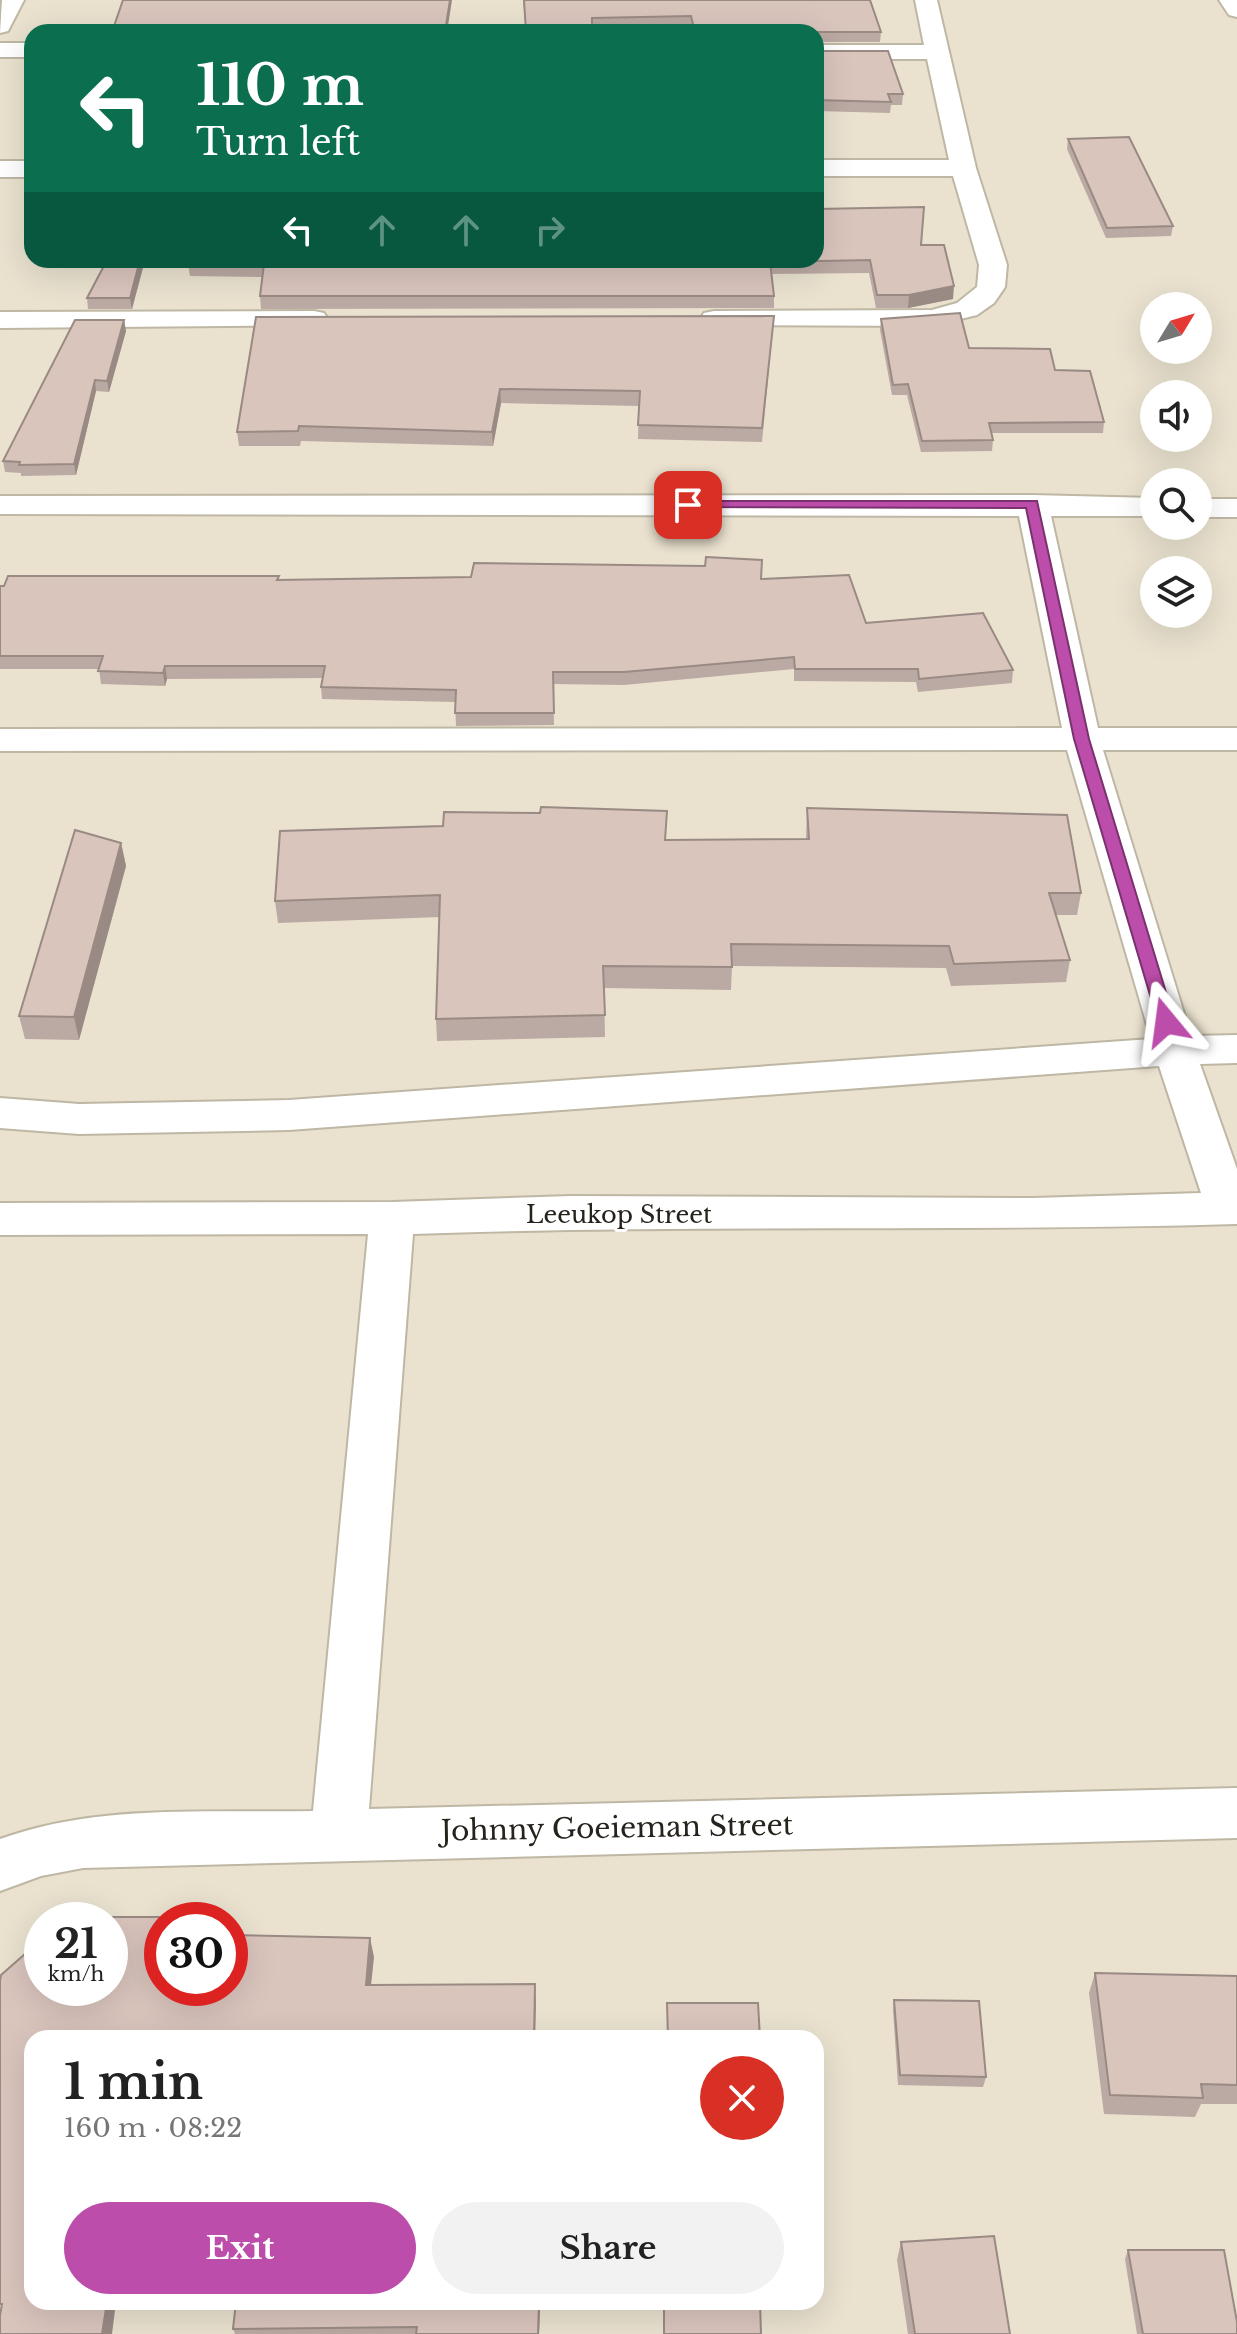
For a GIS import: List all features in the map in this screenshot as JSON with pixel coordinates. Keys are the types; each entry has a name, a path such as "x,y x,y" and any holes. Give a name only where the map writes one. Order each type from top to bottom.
{"street":[{"path":"0,26 13,0"},
{"path":"685,319 908,319 944,316 979,303 991,287 993,265 963,168 940,52 926,0"},
{"path":"1230,0 1237,10"},
{"path":"0,50 24,50"},
{"path":"824,52 940,52"},
{"path":"824,168 963,168"},
{"path":"0,169 24,169"},
{"path":"0,320 335,319"},
{"path":"0,505 1032,504 1140,507"},
{"path":"1032,504 1082,739 1175,1051 1232,1208"},
{"path":"1212,508 1237,508"},
{"path":"0,740 1237,739"},
{"path":"0,1113 79,1119 289,1115 1237,1049"},
{"name":"Leeukop Street","path":"0,1219 392,1218 571,1212 1033,1214 1232,1208"},
{"path":"339,1835 392,1218"},
{"name":"Johnny Goeieman Street","path":"0,1865 41,1850 83,1842 1237,1813"}],"building":[{"path":"123,0 450,0 446,24 115,24"},
{"path":"524,0 870,0 881,32 824,32 824,24 693,24 691,16 592,18 592,24 526,24"},
{"path":"824,51 888,51 903,94 888,94 891,102 824,100"},
{"path":"1129,137 1173,226 1107,228 1068,139"},
{"path":"924,207 921,245 944,245 954,286 909,295 877,295 870,260 824,261 824,209"},
{"path":"103,268 138,268 130,298 87,298"},
{"path":"264,268 771,268 774,296 260,296"},
{"path":"960,313 969,348 1050,349 1055,370 1090,371 1104,422 989,423 993,440 922,441 908,384 893,385 881,319"},
{"path":"774,316 762,428 638,425 640,391 500,389 492,432 299,426 298,431 237,432 256,317"},
{"path":"75,320 124,320 107,381 95,380 74,464 19,465 20,462 3,461"},
{"path":"706,557 762,560 761,579 849,575 866,623 983,613 1013,670 919,679 918,669 795,669 794,657 624,672 553,672 554,713 455,713 456,690 321,687 325,666 165,666 163,673 98,671 103,656 0,656 0,586 4,586 8,576 279,576 277,580 471,577 474,563 705,566"},
{"path":"541,807 667,811 665,840 809,839 807,808 1067,815 1081,893 1049,893 1070,960 954,964 949,946 731,944 732,967 603,966 605,1015 436,1019 440,895 275,901 280,831 443,826 444,812 540,813"},
{"path":"75,830 121,843 74,1017 19,1016"},
{"path":"128,1917 144,1917 144,2006 248,2006 248,1935 370,1938 366,1985 535,1984 534,2030 24,2030 24,2310 106,2310 102,2334 0,2334 1,1975 24,1955 24,2006 128,2006"},
{"path":"1095,1973 1237,1976 1237,2085 1201,2084 1203,2098 1110,2095"},
{"path":"894,2000 979,2001 986,2077 900,2075"},
{"path":"667,2003 758,2003 760,2030 668,2030"},
{"path":"994,2236 1010,2334 915,2334 901,2242"},
{"path":"1128,2250 1224,2250 1237,2334 1143,2334"},
{"path":"235,2310 539,2310 538,2334 416,2334 417,2327 233,2329"},
{"path":"664,2310 760,2310 761,2334 664,2334"}],"route":[{"path":"688,505 1032,504 1082,739 1166,1022"}]}
